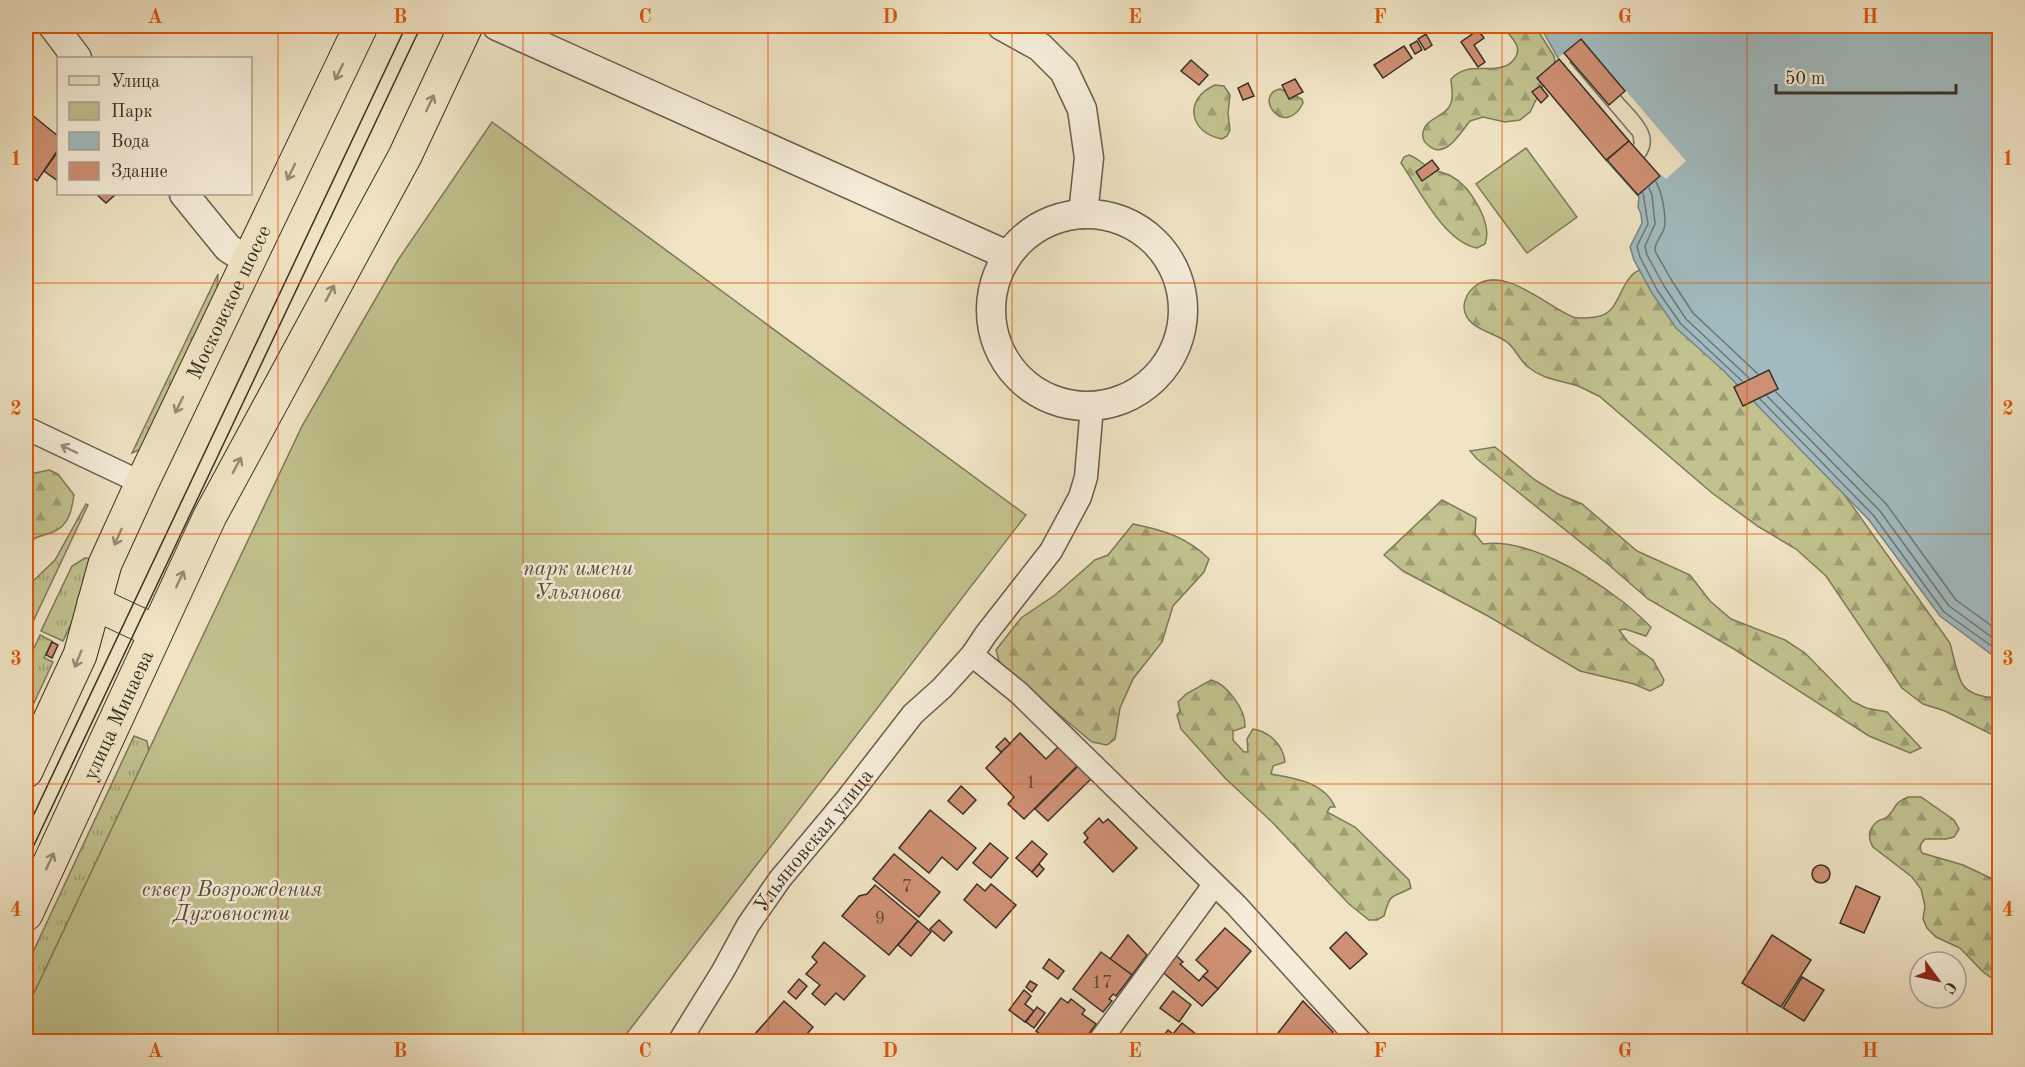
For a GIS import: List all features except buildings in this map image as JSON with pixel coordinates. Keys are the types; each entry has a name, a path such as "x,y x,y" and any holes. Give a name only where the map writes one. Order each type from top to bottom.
{"main road":[{"name":"Московское шоссе","path":"142,483 361,26"},
{"name":"улица Минаева","path":"26,914 210,516 405,156 466,26"},
{"path":"26,771 80,655 105,564 142,483"},
{"path":"94,603 156,633"}],"street":[{"path":"53,26 76,57"},
{"path":"496,26 1007,255"},
{"path":"1002,26 1040,47 1064,71 1082,109 1089,158 1083,214"},
{"path":"185,195 228,248 248,261"},
{"path":"1073,214 1083,214 1100,214 1126,221 1149,236 1166,255 1178,279 1183,305 1180,332 1170,357 1156,376 1127,396 1092,406 1066,404 1041,394 1019,379 1003,357 993,333 990,306 995,279 1007,255 1025,236 1047,221 1073,214"},
{"name":"Ульяновская улица","path":"679,1041 723,971 748,925 780,879 847,799 913,714 972,656 986,634 1051,551 1080,497 1086,477 1092,406"},
{"path":"26,428 142,483"},
{"path":"972,656 1019,693 1236,905 1361,1041"},
{"path":"1099,1041 1214,885"}],"green space":[{"path":"1503,26 1535,26 1554,56 1555,62 1530,112 1520,120 1505,122 1483,117 1470,121 1452,144 1440,150 1434,149 1424,141 1423,133 1432,120 1449,108 1452,97 1451,79 1470,69 1505,66 1516,57 1517,46"},
{"path":"1215,85 1224,86 1230,95 1228,113 1230,130 1222,139 1202,130 1194,115 1194,107 1198,98"},
{"path":"1280,89 1302,99 1303,103 1296,113 1288,117 1280,116 1270,106 1269,99 1272,93"},
{"name":"парк имени Ульянова","path":"492,122 1026,515 621,1041 26,1041 26,1010 302,426 398,260"},
{"path":"1526,148 1577,217 1527,253 1476,184"},
{"path":"1409,155 1431,169 1451,176 1472,196 1486,226 1485,244 1477,248 1465,244 1443,225 1401,163 1404,157"},
{"path":"1640,270 1767,386 1950,643 1963,685 1980,696 1999,697 1999,738 1945,711 1923,704 1902,688 1826,576 1796,549 1759,527 1712,493 1599,396 1534,371 1525,364 1508,343 1473,324 1465,314 1465,302 1472,289 1485,281 1497,280 1524,289 1573,317 1600,316 1612,308 1628,279"},
{"path":"218,274 217,291 141,449 132,453"},
{"path":"1495,447 1535,480 1558,494 1582,504 1637,551 1690,575 1710,601 1731,619 1785,640 1805,653 1852,701 1866,708 1887,712 1921,748 1910,753 1869,736 1734,649 1648,599 1470,451"},
{"path":"49,470 58,474 74,495 71,511 63,526 37,537 28,544 26,549 26,473"},
{"path":"1442,500 1476,518 1475,534 1483,544 1518,546 1536,552 1572,569 1628,605 1651,627 1646,636 1625,629 1619,630 1628,642 1653,660 1664,680 1662,685 1650,691 1634,684 1580,671 1488,616 1403,571 1384,555"},
{"path":"86,504 88,505 31,626 26,625 26,588 55,560"},
{"path":"1133,524 1174,535 1201,551 1209,559 1204,572 1173,606 1162,642 1133,679 1120,708 1115,739 1107,745 1092,742 1000,665 996,650 1021,618 1055,595 1095,560 1108,555"},
{"path":"85,558 92,559 95,573 63,641 41,631 72,566"},
{"path":"40,635 52,641 44,658 53,662 26,720 26,665"},
{"path":"1211,680 1229,692 1239,706 1245,727 1233,731 1233,740 1244,752 1248,752 1247,739 1253,729 1270,736 1282,750 1285,762 1273,766 1271,774 1308,783 1324,792 1335,807 1330,807 1327,812 1355,827 1409,880 1411,888 1390,899 1384,916 1377,920 1369,920 1349,904 1273,823 1225,778 1181,729 1177,715 1180,711 1178,702 1186,694"},
{"path":"134,736 147,741 165,842 26,1042 26,967"},
{"path":"1908,797 1921,797 1954,820 1959,829 1954,837 1925,839 1920,846 1922,853 1963,865 1999,882 1999,983 1983,972 1968,956 1968,950 1962,950 1936,937 1927,928 1923,919 1925,906 1921,889 1912,877 1873,847 1870,833 1873,827 1878,821 1887,817"}],"water":[{"path":"1540,26 1999,26 1999,660 1940,616 1869,520 1723,370 1676,328 1652,293 1634,260 1630,247 1642,223 1638,207 1639,197 1606,160 1629,140 1558,58"}],"pier":[{"path":"1581,38 1686,161 1666,179 1662,175 1638,195 1606,160 1629,140 1558,58"}],"tram line":[{"path":"26,831 406,26"},
{"path":"26,862 421,26"}],"park label":[{"name":"сквер Возрождения Духовности","path":"232,901"}]}
